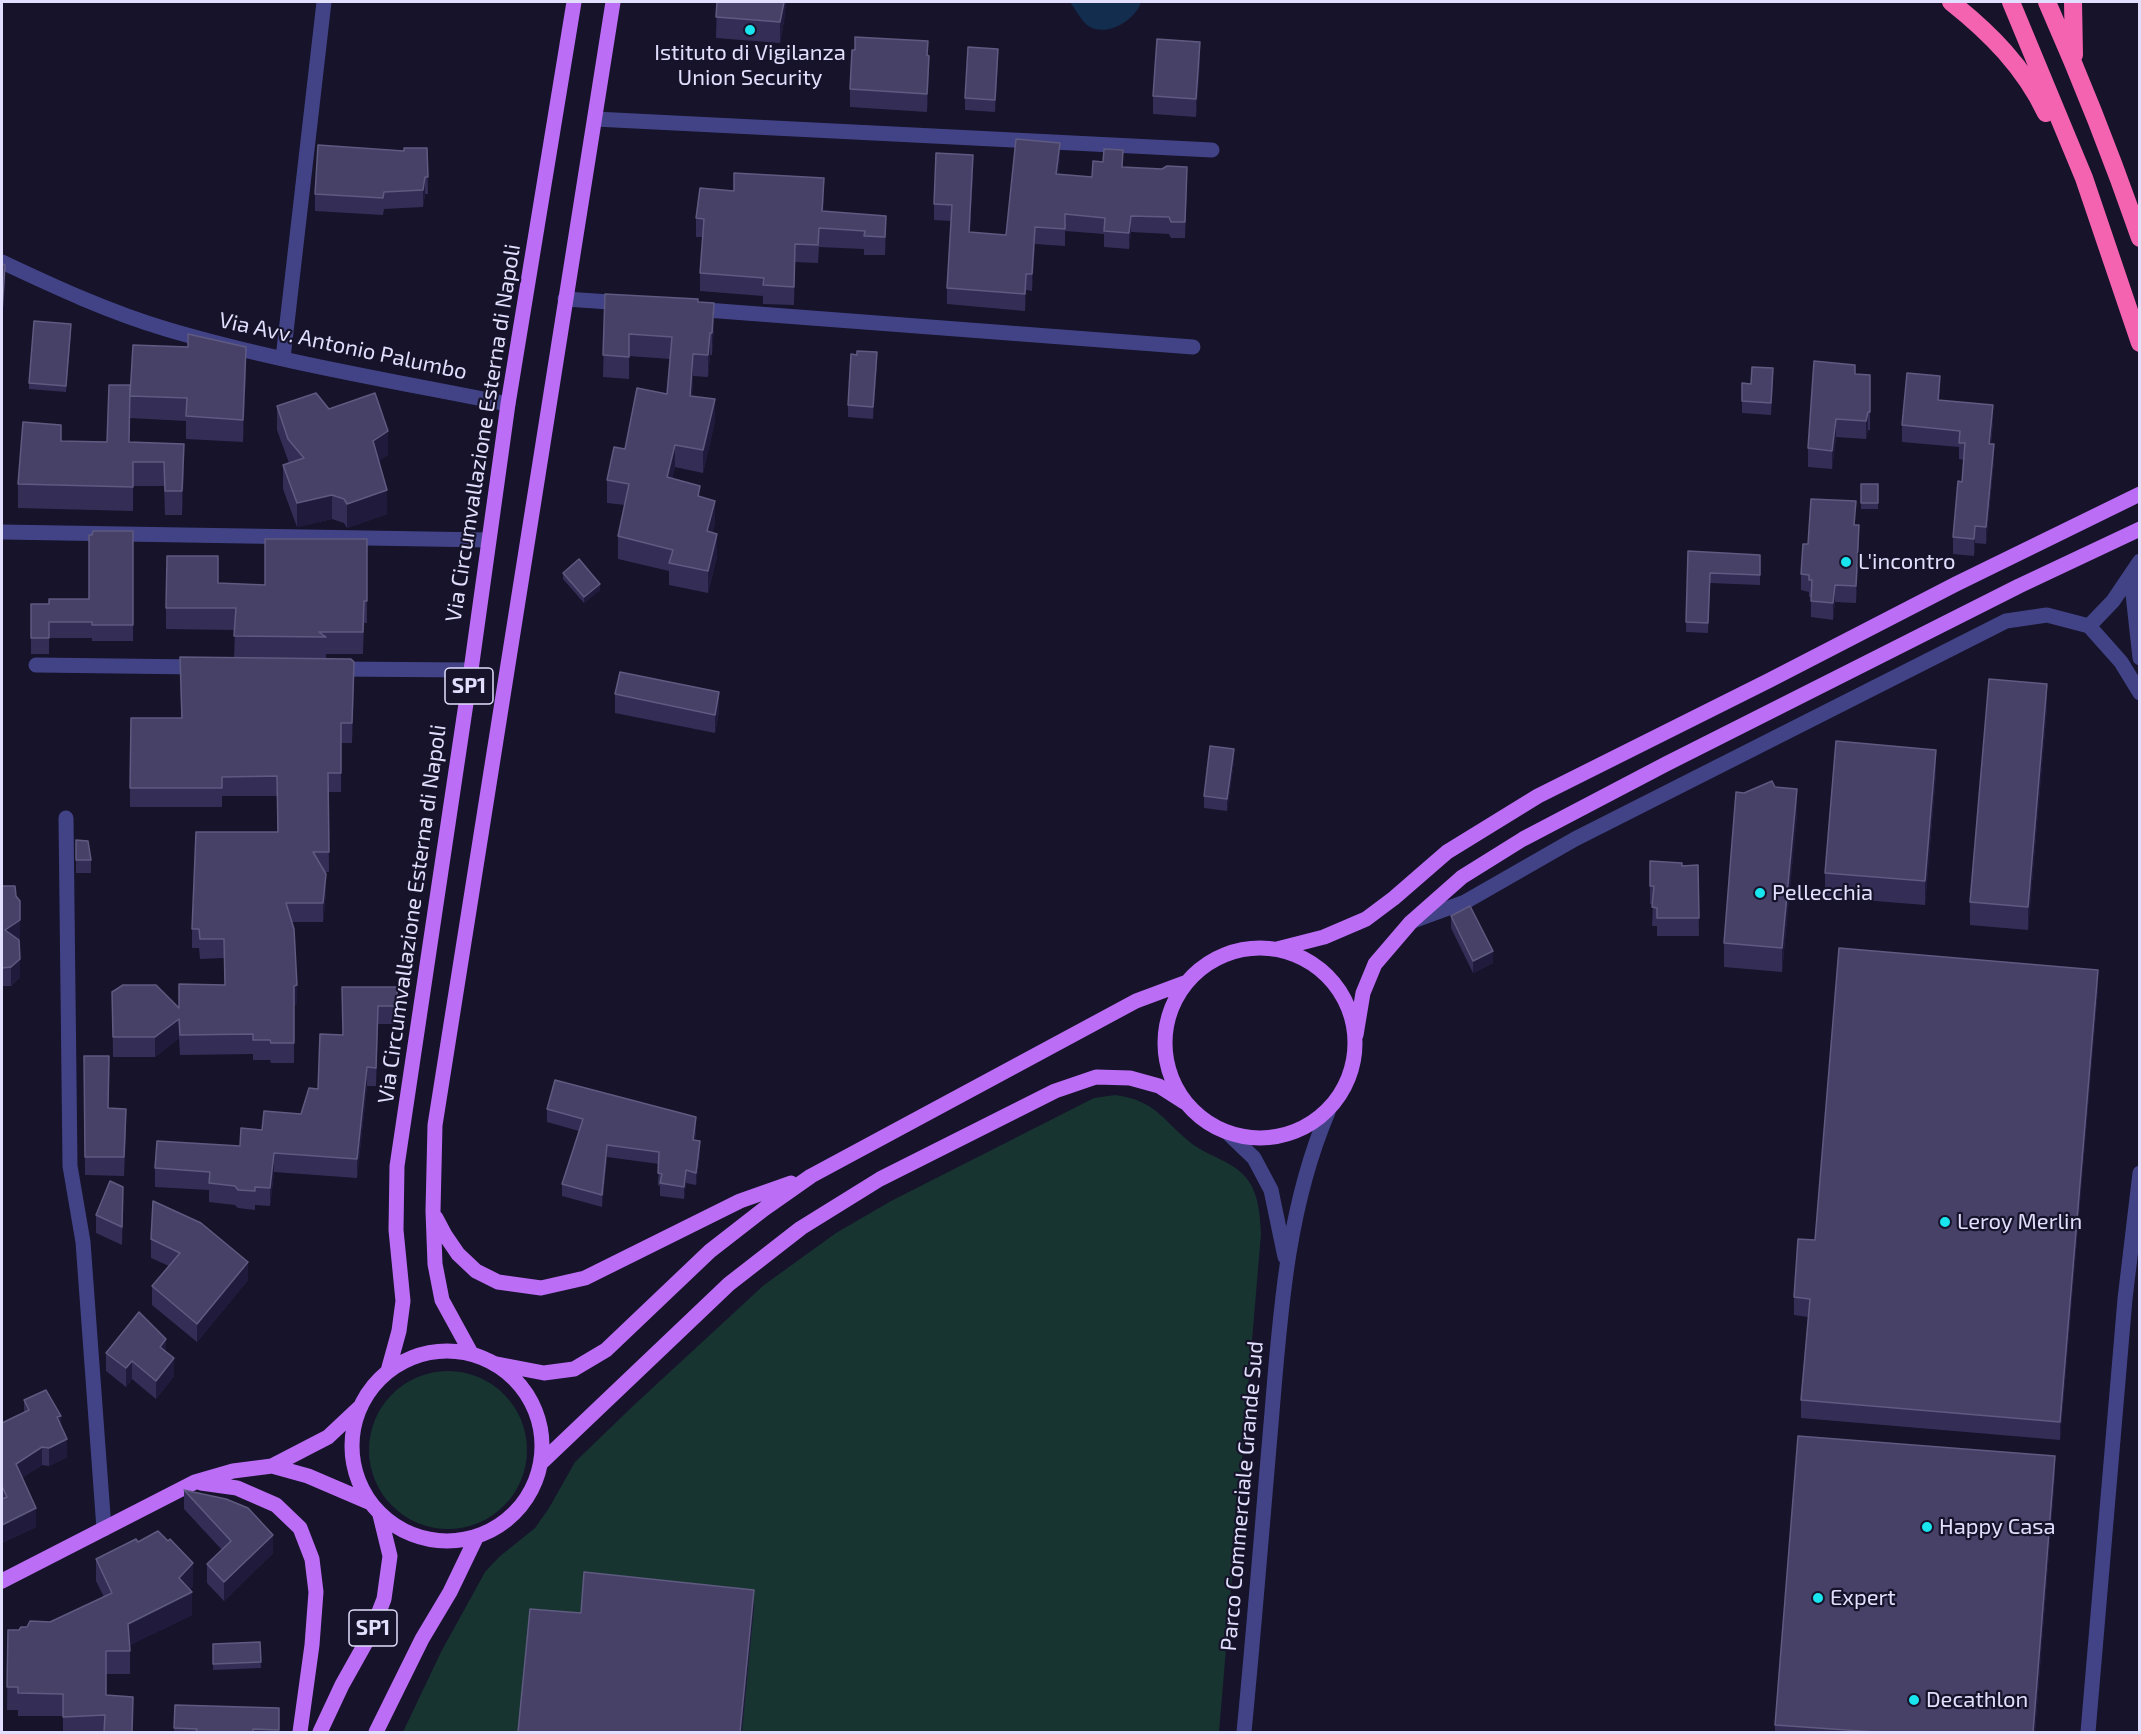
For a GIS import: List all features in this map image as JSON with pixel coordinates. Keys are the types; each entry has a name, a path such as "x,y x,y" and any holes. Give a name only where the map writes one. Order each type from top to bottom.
{"highway":[{"path":"1951,2 1985,29 2020,70 2038,96 2052,128 2084,178"},
{"path":"2011,2 2084,178 2139,339"},
{"path":"2047,2 2117,171 2139,238"},
{"path":"2073,2 2074,63"}],"main road":[{"name":"Via Circumvallazione Esterna di Napoli","path":"388,1371 399,1331 403,1300 396,1230 397,1166 508,404 574,2"},
{"name":"SP1","path":"471,1353 442,1300 435,1264 433,1211 435,1125 613,2"},
{"path":"1277,949 1324,937 1366,919 1447,852 1538,796 2139,494"},
{"path":"542,1462 729,1284 801,1228 880,1179 1055,1091 1096,1077 1130,1078 1159,1086 1184,1102 1205,1122 1230,1135 1256,1140 1282,1137 1307,1128 1328,1112 1344,1089 1354,1063 1363,993 1375,964 1411,922 1462,877 1523,839 2019,586 2139,529"},
{"path":"1184,1102 1169,1074 1164,1042 1170,1010 1186,982 1205,964 1227,953 1252,947 1277,949 1306,959 1331,978 1348,1005 1356,1035"},
{"path":"497,1364 519,1382 534,1406 542,1433 542,1462 534,1487 520,1509 500,1527 476,1538 450,1542 425,1540 401,1530 376,1509 363,1491 353,1463 352,1434 361,1406 372,1387 388,1371 413,1356 442,1350 471,1353 497,1364 544,1372 574,1369 606,1350 710,1251 811,1176 1136,1001 1186,982"},
{"path":"433,1211 458,1254 476,1271 498,1282 541,1288 585,1278 740,1201 811,1176"},
{"path":"2,1581 195,1482 233,1471 272,1466 328,1437 361,1406"},
{"path":"272,1466 308,1476 376,1509"},
{"path":"195,1482 237,1488 276,1505 300,1528 312,1559 316,1592 312,1645 300,1732"},
{"name":"SP1","path":"320,1732 342,1685 370,1635 384,1599 390,1556 376,1509"},
{"name":"SP1","path":"376,1732 476,1538"}],"street":[{"path":"283,358 324,2"},
{"path":"595,118 1212,150"},
{"name":"Via Avv. Antonio Palumbo","path":"2,262 78,297 165,329 283,358 508,404"},
{"path":"565,299 636,304"},
{"path":"683,308 1193,347"},
{"path":"2,532 488,540"},
{"path":"2089,626 2113,602 2139,561"},
{"path":"2131,576 2139,658"},
{"path":"1411,922 1465,902 1575,839 2006,621 2047,615 2089,626 2121,662 2139,693"},
{"path":"36,665 212,667"},
{"path":"318,668 471,670"},
{"path":"66,818 70,1166 83,1242 104,1529"},
{"name":"Parco Commerciale Grande Sud","path":"1244,1732 1286,1263 1313,1146 1328,1112"},
{"name":"Parco Commerciale Grande Sud","path":"1230,1135 1254,1158 1271,1190 1286,1263"},
{"path":"2088,1732 2125,1299 2139,1173"}],"green space":[{"path":"1115,1095 1150,1106 1191,1143 1236,1168 1252,1186 1258,1206 1261,1234 1219,1732 403,1732 441,1652 485,1572 499,1557 535,1528 575,1462 764,1285 836,1233 891,1201 1094,1098"},
{"path":"448,1371 478,1377 504,1394 521,1420 527,1450 521,1480 504,1506 478,1523 448,1529 418,1523 392,1506 375,1480 369,1450 375,1420 392,1394 418,1377"}],"water":[{"path":"1070,2 1141,2 1138,9 1126,21 1111,29 1102,30 1087,25"}],"building":[{"path":"717,2 784,2 780,22 716,17"},
{"path":"855,37 928,41 927,94 850,89"},
{"path":"1157,39 1200,42 1196,99 1153,96"},
{"path":"968,47 998,49 995,100 965,98"},
{"path":"1016,139 1060,143 1056,174 1092,177 1093,161 1103,162 1104,149 1123,150 1122,167 1162,169 1167,166 1187,167 1185,222 1171,222 1169,217 1131,216 1129,233 1104,231 1105,218 1065,214 1065,229 1035,227 1032,274 1026,274 1025,294 947,288 952,205 934,204 936,153 973,155 969,232 1006,235"},
{"path":"318,145 404,151 404,148 427,148 428,177 425,177 423,190 384,192 383,198 315,194"},
{"path":"734,173 824,178 822,211 886,216 885,237 864,236 865,231 819,228 818,245 795,244 794,287 763,285 764,278 700,273 704,219 696,218 700,188 734,191"},
{"path":"2,264 5,265 2,312"},
{"path":"605,294 698,299 698,302 714,303 708,355 693,354 690,396 715,399 703,450 675,445 667,477 700,486 698,496 715,501 707,531 717,534 708,571 669,563 673,550 618,536 629,484 607,480 614,447 625,449 637,388 667,394 672,337 629,334 629,357 603,355"},
{"path":"34,321 71,324 66,386 29,383"},
{"path":"188,334 246,347 243,420 186,416 187,398 130,396 133,345 188,347"},
{"path":"857,351 877,352 873,407 848,405 851,354 857,355"},
{"path":"1814,361 1855,365 1855,374 1870,375 1870,412 1868,412 1866,421 1836,419 1832,451 1808,448"},
{"path":"1752,367 1773,368 1771,403 1742,401 1742,383 1751,384"},
{"path":"1907,373 1940,376 1938,400 1993,405 1989,444 1994,444 1986,527 1975,526 1974,539 1953,537 1958,481 1962,482 1965,443 1959,443 1960,431 1902,425"},
{"path":"109,385 130,385 129,442 184,444 182,491 165,491 164,462 133,462 133,487 18,484 23,422 61,425 61,441 107,442"},
{"path":"316,393 329,409 375,393 388,431 373,441 387,490 347,504 344,499 332,495 297,503 283,465 304,458 288,439 277,406"},
{"path":"1861,484 1878,484 1878,503 1861,503"},
{"path":"1811,499 1856,501 1854,525 1859,525 1856,586 1835,585 1833,603 1811,601 1812,580 1809,580 1809,575 1801,574 1803,544 1808,544"},
{"path":"93,531 133,531 133,625 49,622 49,638 31,638 31,604 49,604 49,599 89,599 89,535 92,535"},
{"path":"265,539 367,539 367,601 364,601 363,632 319,632 326,637 234,636 236,608 166,608 167,556 218,556 218,583 265,585"},
{"path":"1688,551 1760,555 1760,575 1710,573 1708,623 1686,622"},
{"path":"579,559 600,584 584,597 563,573"},
{"path":"180,657 351,659 354,662 352,723 341,723 341,773 328,773 329,852 313,852 326,874 323,903 286,903 294,929 297,985 294,986 294,1043 253,1040 253,1034 180,1035 179,1019 155,1037 113,1037 112,992 123,985 156,985 179,1008 179,984 225,985 224,939 200,939 199,929 192,929 196,832 278,832 277,776 222,777 222,788 130,788 131,718 182,718"},
{"path":"620,672 719,692 715,715 615,694"},
{"path":"1989,679 2047,684 2028,907 1970,902"},
{"path":"1836,741 1936,750 1925,881 1825,873"},
{"path":"1210,746 1234,749 1227,799 1204,796"},
{"name":"Pellecchia","path":"1772,781 1775,787 1797,789 1782,948 1724,943 1736,792 1744,793"},
{"path":"76,840 88,841 91,860 76,860"},
{"path":"1650,861 1682,863 1682,866 1698,865 1699,918 1657,918 1657,908 1652,907 1654,886 1650,886"},
{"path":"2,886 15,886 16,896 20,901 20,920 5,930 19,940 20,959 11,967 2,968"},
{"path":"1470,906 1493,951 1473,961 1451,916"},
{"path":"1839,948 2098,970 2060,1422 1801,1400 1810,1299 1794,1297 1798,1239 1815,1240"},
{"path":"342,987 397,987 397,1006 378,1006 376,1068 367,1067 357,1159 274,1153 270,1188 255,1187 255,1191 238,1190 235,1186 209,1183 210,1172 155,1168 157,1141 240,1146 241,1128 262,1130 264,1111 301,1114 309,1088 318,1089 320,1034 343,1035"},
{"path":"84,1056 109,1056 108,1108 126,1109 124,1157 85,1157"},
{"path":"555,1080 696,1117 693,1140 700,1141 696,1173 686,1170 684,1187 660,1183 662,1174 658,1173 659,1152 607,1145 602,1195 562,1184 583,1119 547,1109"},
{"path":"110,1181 123,1187 122,1227 96,1215"},
{"path":"153,1201 201,1223 248,1262 197,1324 152,1286 180,1253 151,1239"},
{"path":"139,1312 166,1339 160,1347 174,1358 156,1381 132,1361 126,1368 106,1353"},
{"path":"46,1390 61,1416 57,1417 67,1439 49,1448 42,1447 16,1464 36,1508 2,1525 2,1499 7,1497 2,1486 2,1423 29,1410 24,1400"},
{"path":"1798,1436 2055,1456 2033,1732 1875,1732 1775,1725"},
{"path":"184,1490 226,1499 248,1508 273,1535 224,1582 207,1564 231,1541"},
{"path":"158,1531 168,1541 170,1539 193,1563 179,1578 192,1592 128,1624 130,1651 106,1651 106,1695 133,1697 132,1732 104,1732 105,1715 63,1717 63,1694 18,1693 18,1687 7,1687 8,1630 27,1627 30,1621 50,1622 112,1593 96,1559"},
{"path":"584,1572 754,1590 740,1732 518,1732 530,1609 581,1613"},
{"path":"260,1642 261,1662 213,1664 213,1644"},
{"path":"175,1705 279,1708 279,1730 196,1732 197,1729 174,1728"}],"place":[{"name":"Istituto di Vigilanza Union Security","path":"750,30"},
{"name":"L'incontro","path":"1846,562"},
{"name":"Pellecchia","path":"1760,893"},
{"name":"Leroy Merlin","path":"1945,1222"},
{"name":"Happy Casa","path":"1927,1527"},
{"name":"Expert","path":"1818,1598"},
{"name":"Decathlon","path":"1914,1700"}]}
